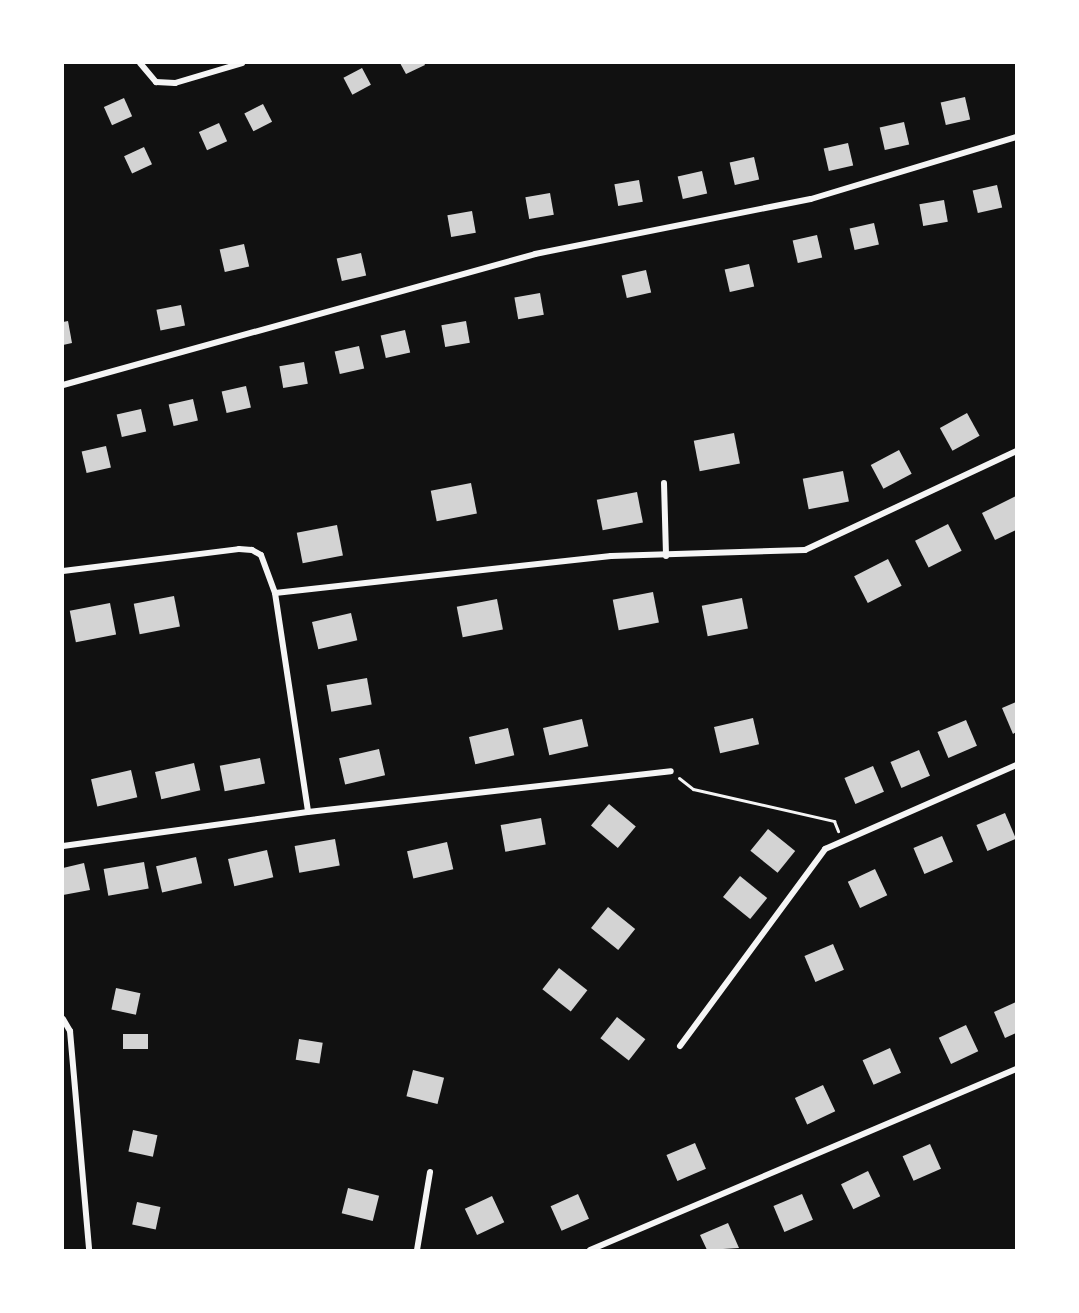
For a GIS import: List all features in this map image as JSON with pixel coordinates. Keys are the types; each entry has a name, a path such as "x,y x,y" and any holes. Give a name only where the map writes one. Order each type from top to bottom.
{"street":[{"path":"140,63 156,82 175,83 242,63"},
{"path":"63,385 535,254 811,200 1016,137"},
{"path":"275,593 611,556 805,550 1016,451"},
{"path":"664,483 666,556"},
{"path":"63,571 239,549 252,550 261,555 275,593 308,812"},
{"path":"680,1046 825,849 1016,765"},
{"path":"63,846 308,812 671,771"},
{"path":"63,1019 70,1031 88,1250"},
{"path":"590,1250 1016,1069"},
{"path":"417,1250 430,1172"}],"path":[{"path":"671,771 693,789 834,821 843,841"}],"building":[{"path":"400,63 424,63 425,65 406,74"},
{"path":"362,68 371,85 352,95 343,78"},
{"path":"965,97 970,119 946,125 941,103"},
{"path":"124,98 132,116 112,125 104,107"},
{"path":"263,104 272,122 253,131 244,114"},
{"path":"904,122 909,144 885,150 880,128"},
{"path":"219,123 227,141 207,150 199,132"},
{"path":"848,143 853,165 829,171 824,149"},
{"path":"144,147 152,164 132,174 124,156"},
{"path":"754,157 759,179 735,185 730,163"},
{"path":"702,171 707,193 683,199 678,177"},
{"path":"639,180 643,202 618,206 614,184"},
{"path":"997,185 1002,207 978,213 973,191"},
{"path":"550,193 554,215 529,219 525,197"},
{"path":"944,200 948,222 923,226 919,204"},
{"path":"472,211 476,233 451,237 447,215"},
{"path":"874,223 879,244 855,250 850,229"},
{"path":"817,235 822,257 798,263 793,241"},
{"path":"244,244 249,266 225,272 220,250"},
{"path":"361,253 366,275 342,281 337,259"},
{"path":"749,264 754,286 730,292 725,270"},
{"path":"646,270 651,292 627,298 622,276"},
{"path":"540,293 544,315 518,319 514,298"},
{"path":"181,305 185,326 160,330 156,310"},
{"path":"68,321 72,343 63,345 63,322"},
{"path":"466,321 470,343 445,347 441,325"},
{"path":"405,330 410,352 386,358 381,336"},
{"path":"359,346 364,368 340,374 335,352"},
{"path":"304,362 308,384 283,388 279,366"},
{"path":"246,386 251,407 227,413 222,392"},
{"path":"193,399 198,420 174,426 169,405"},
{"path":"141,409 146,431 122,437 117,415"},
{"path":"967,413 980,436 952,451 940,428"},
{"path":"734,433 740,463 700,471 694,441"},
{"path":"106,446 111,467 87,473 82,452"},
{"path":"899,450 912,474 883,489 871,465"},
{"path":"843,471 849,501 809,509 803,479"},
{"path":"471,483 477,513 437,521 431,491"},
{"path":"637,492 643,522 603,530 597,500"},
{"path":"1016,496 1016,530 995,540 982,513"},
{"path":"948,524 962,551 929,568 915,541"},
{"path":"337,525 343,555 303,563 297,533"},
{"path":"888,559 902,586 868,603 854,576"},
{"path":"653,592 659,622 619,630 613,600"},
{"path":"174,596 180,626 140,634 134,604"},
{"path":"742,598 748,628 708,636 702,606"},
{"path":"497,599 503,629 463,637 457,607"},
{"path":"110,603 116,634 76,642 70,611"},
{"path":"351,613 357,640 318,649 312,622"},
{"path":"367,678 372,705 331,712 327,685"},
{"path":"1016,702 1016,732 1013,734 1002,708"},
{"path":"753,718 759,744 720,753 714,727"},
{"path":"582,719 588,746 549,755 543,728"},
{"path":"966,720 977,746 948,758 937,732"},
{"path":"508,728 514,755 475,764 469,737"},
{"path":"379,749 385,775 345,785 339,758"},
{"path":"919,750 930,776 901,788 890,762"},
{"path":"260,758 265,784 225,791 220,766"},
{"path":"194,763 200,790 161,799 155,772"},
{"path":"873,766 884,792 855,804 844,778"},
{"path":"131,770 137,797 97,807 91,779"},
{"path":"609,804 636,826 618,848 591,825"},
{"path":"1005,813 1016,839 987,851 976,825"},
{"path":"541,818 546,845 505,852 501,825"},
{"path":"768,829 795,851 778,873 750,851"},
{"path":"942,836 953,862 924,874 913,848"},
{"path":"335,839 340,866 299,873 295,846"},
{"path":"447,842 453,869 413,879 407,851"},
{"path":"267,850 273,877 234,886 228,859"},
{"path":"196,857 202,883 162,893 156,866"},
{"path":"144,862 149,889 108,896 104,869"},
{"path":"84,863 90,890 63,895 63,868"},
{"path":"875,869 887,895 860,908 848,882"},
{"path":"740,876 767,898 750,919 723,897"},
{"path":"608,907 635,929 618,950 591,928"},
{"path":"833,944 844,970 815,982 804,956"},
{"path":"559,968 587,990 571,1011 542,989"},
{"path":"116,988 140,993 136,1015 111,1010"},
{"path":"1016,1002 1016,1033 1005,1038 994,1012"},
{"path":"617,1017 645,1039 629,1060 600,1038"},
{"path":"966,1025 978,1051 951,1064 939,1038"},
{"path":"123,1034 148,1034 148,1049 123,1049"},
{"path":"299,1039 323,1043 319,1063 296,1060"},
{"path":"890,1048 901,1073 874,1085 863,1060"},
{"path":"413,1070 444,1078 438,1104 406,1096"},
{"path":"823,1085 835,1111 807,1124 795,1098"},
{"path":"133,1130 157,1135 153,1157 128,1152"},
{"path":"695,1143 706,1169 677,1181 666,1155"},
{"path":"930,1144 941,1169 914,1181 903,1156"},
{"path":"868,1171 880,1196 853,1209 841,1184"},
{"path":"348,1188 379,1196 373,1221 342,1213"},
{"path":"578,1194 589,1219 562,1231 551,1206"},
{"path":"802,1194 813,1220 784,1232 773,1206"},
{"path":"492,1196 504,1222 477,1235 465,1209"},
{"path":"137,1202 160,1207 156,1229 132,1224"},
{"path":"728,1223 739,1248 707,1250 700,1235"}]}
